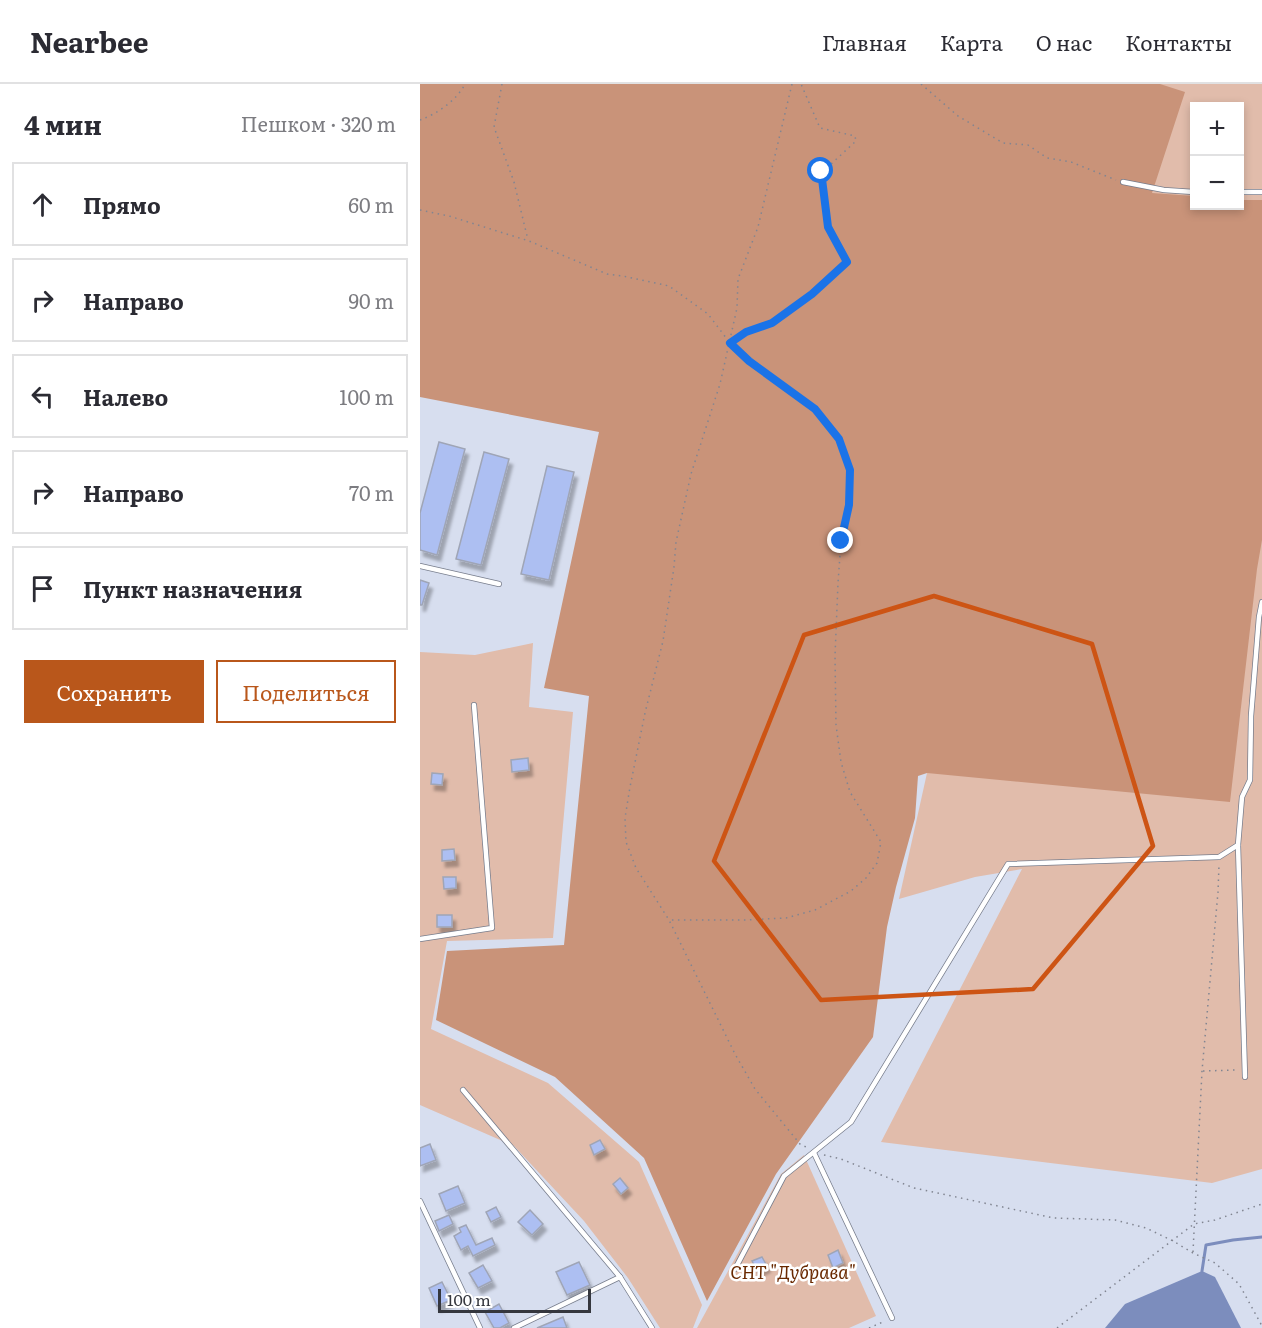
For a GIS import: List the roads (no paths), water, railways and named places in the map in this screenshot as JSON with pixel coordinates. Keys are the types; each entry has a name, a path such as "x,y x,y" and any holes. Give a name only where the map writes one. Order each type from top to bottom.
{"lane":[{"path":"1123,182 1164,190 1190,192"},
{"path":"1244,192 1262,192"},
{"path":"420,566 499,584"},
{"path":"1245,1077 1238,845 1242,797 1250,780 1251,716 1262,602"},
{"path":"420,939 492,928 474,705"},
{"path":"735,1269 784,1176 851,1122 1008,864 1219,857 1238,845"},
{"path":"464,1090 620,1277 652,1328"},
{"path":"814,1153 892,1317"},
{"path":"420,1201 480,1328"},
{"path":"514,1328 620,1277"}],"water":[{"path":"1202,1271 1215,1277 1241,1328 1105,1328 1125,1304"}],"waterway":[{"path":"1202,1271 1206,1245 1262,1237"}],"park label":[{"name":"СНТ \"Дубрава\"","path":"793,1271"}]}
